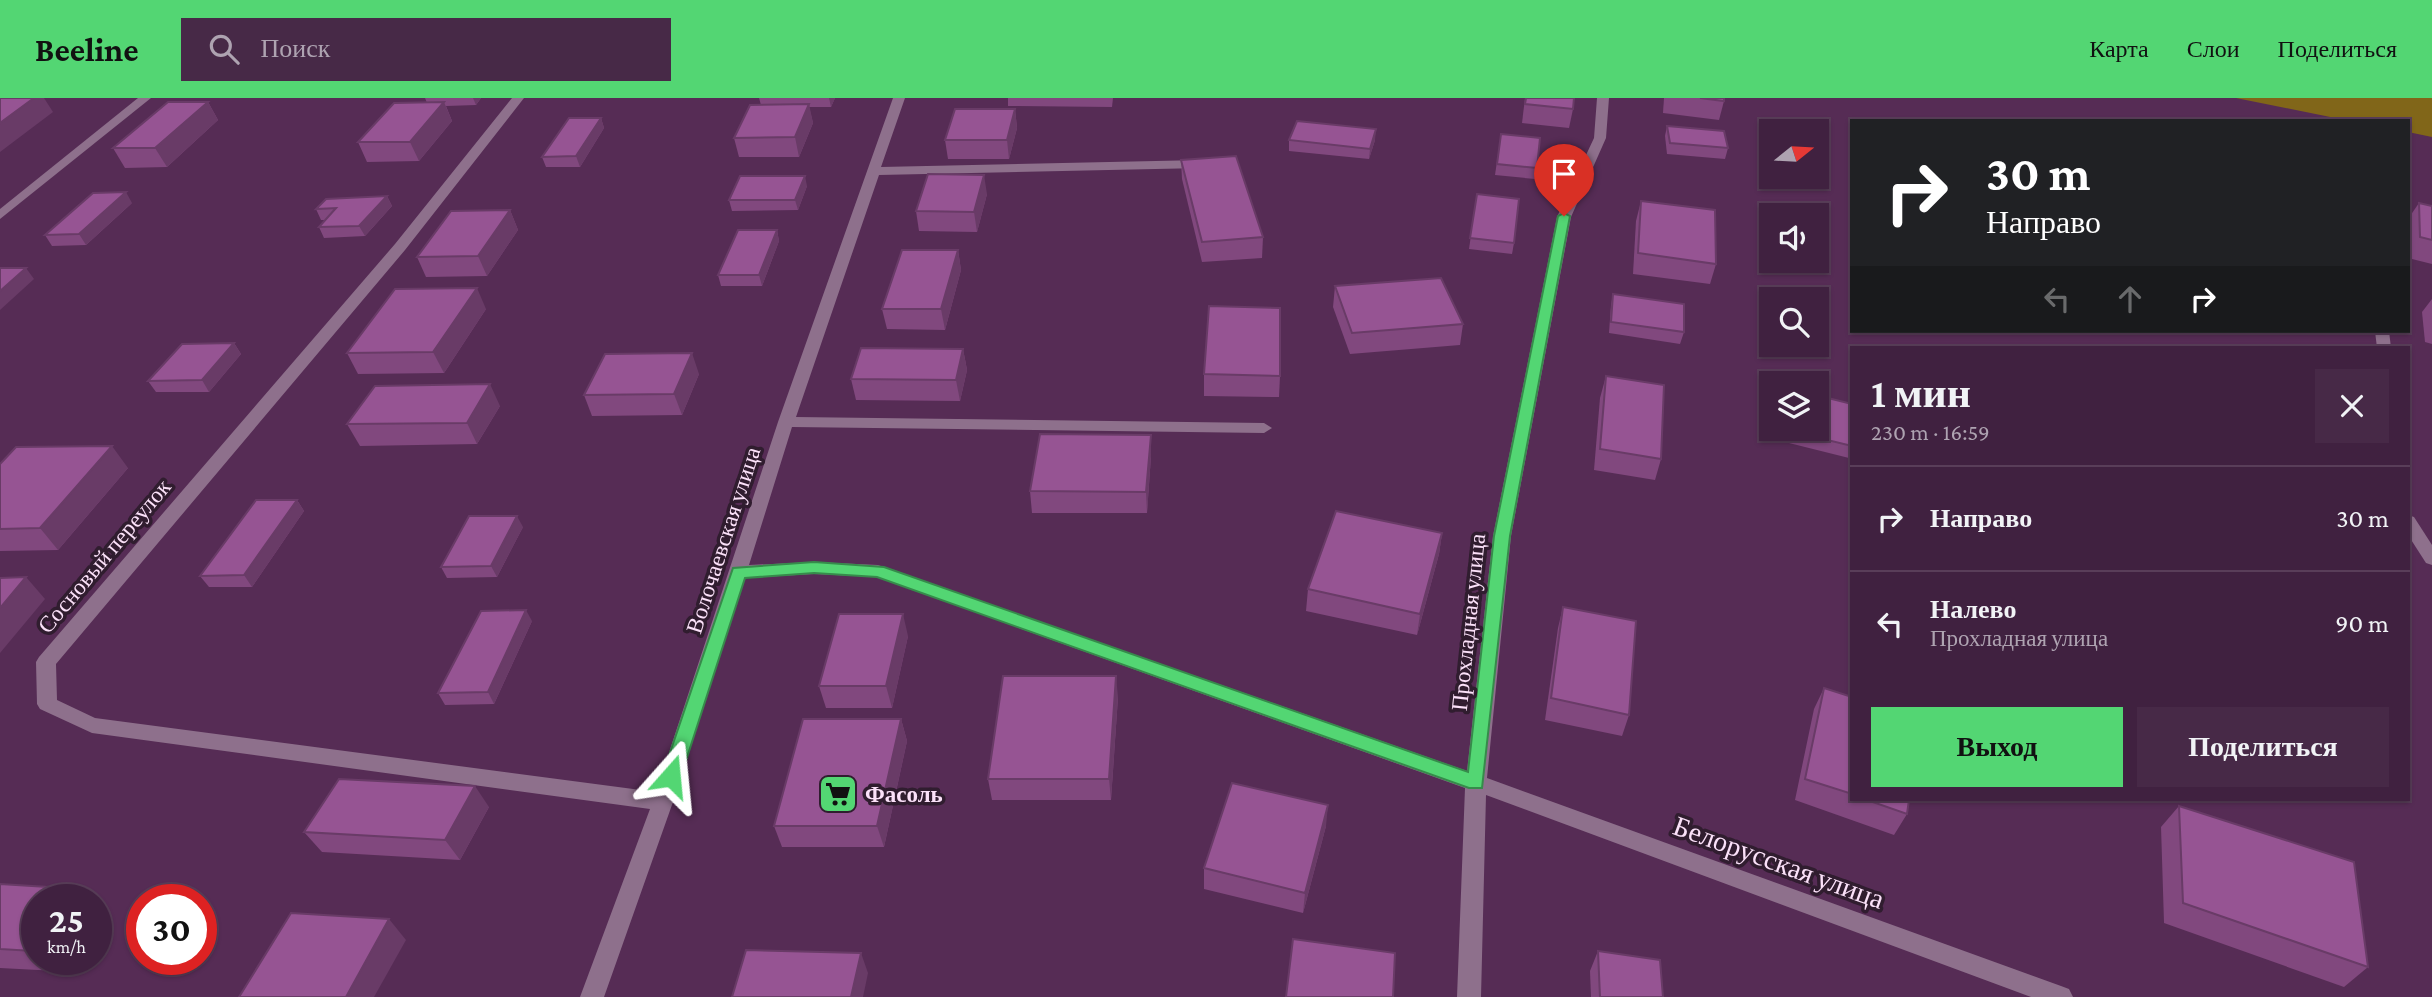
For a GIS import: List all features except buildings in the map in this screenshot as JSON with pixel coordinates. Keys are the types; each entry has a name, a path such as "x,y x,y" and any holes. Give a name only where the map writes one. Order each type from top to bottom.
{"street":[{"path":"0,215 145,98"},
{"name":"Сосновый переулок","path":"518,98 400,247 46,662 47,704 92,725 663,802"},
{"name":"Волочаевская улица","path":"593,997 663,802 786,422 899,98"},
{"name":"Прохладная улица","path":"1469,997 1476,783 1502,536 1564,216 1600,138 1603,98"},
{"path":"874,171 1210,164"},
{"path":"786,422 1264,428"},
{"path":"2410,524 2432,559"},
{"name":"Белорусская улица","path":"739,572 814,568 878,571 1476,783 2061,997"}],"shaded area":[{"path":"2236,98 2432,98 2432,137 2410,132 2410,119 2340,119"}],"place":[{"name":"Фасоль","path":"838,794"}],"route":[{"path":"671,776 739,572 814,568 878,571 1476,783 1502,536 1564,216"}]}
